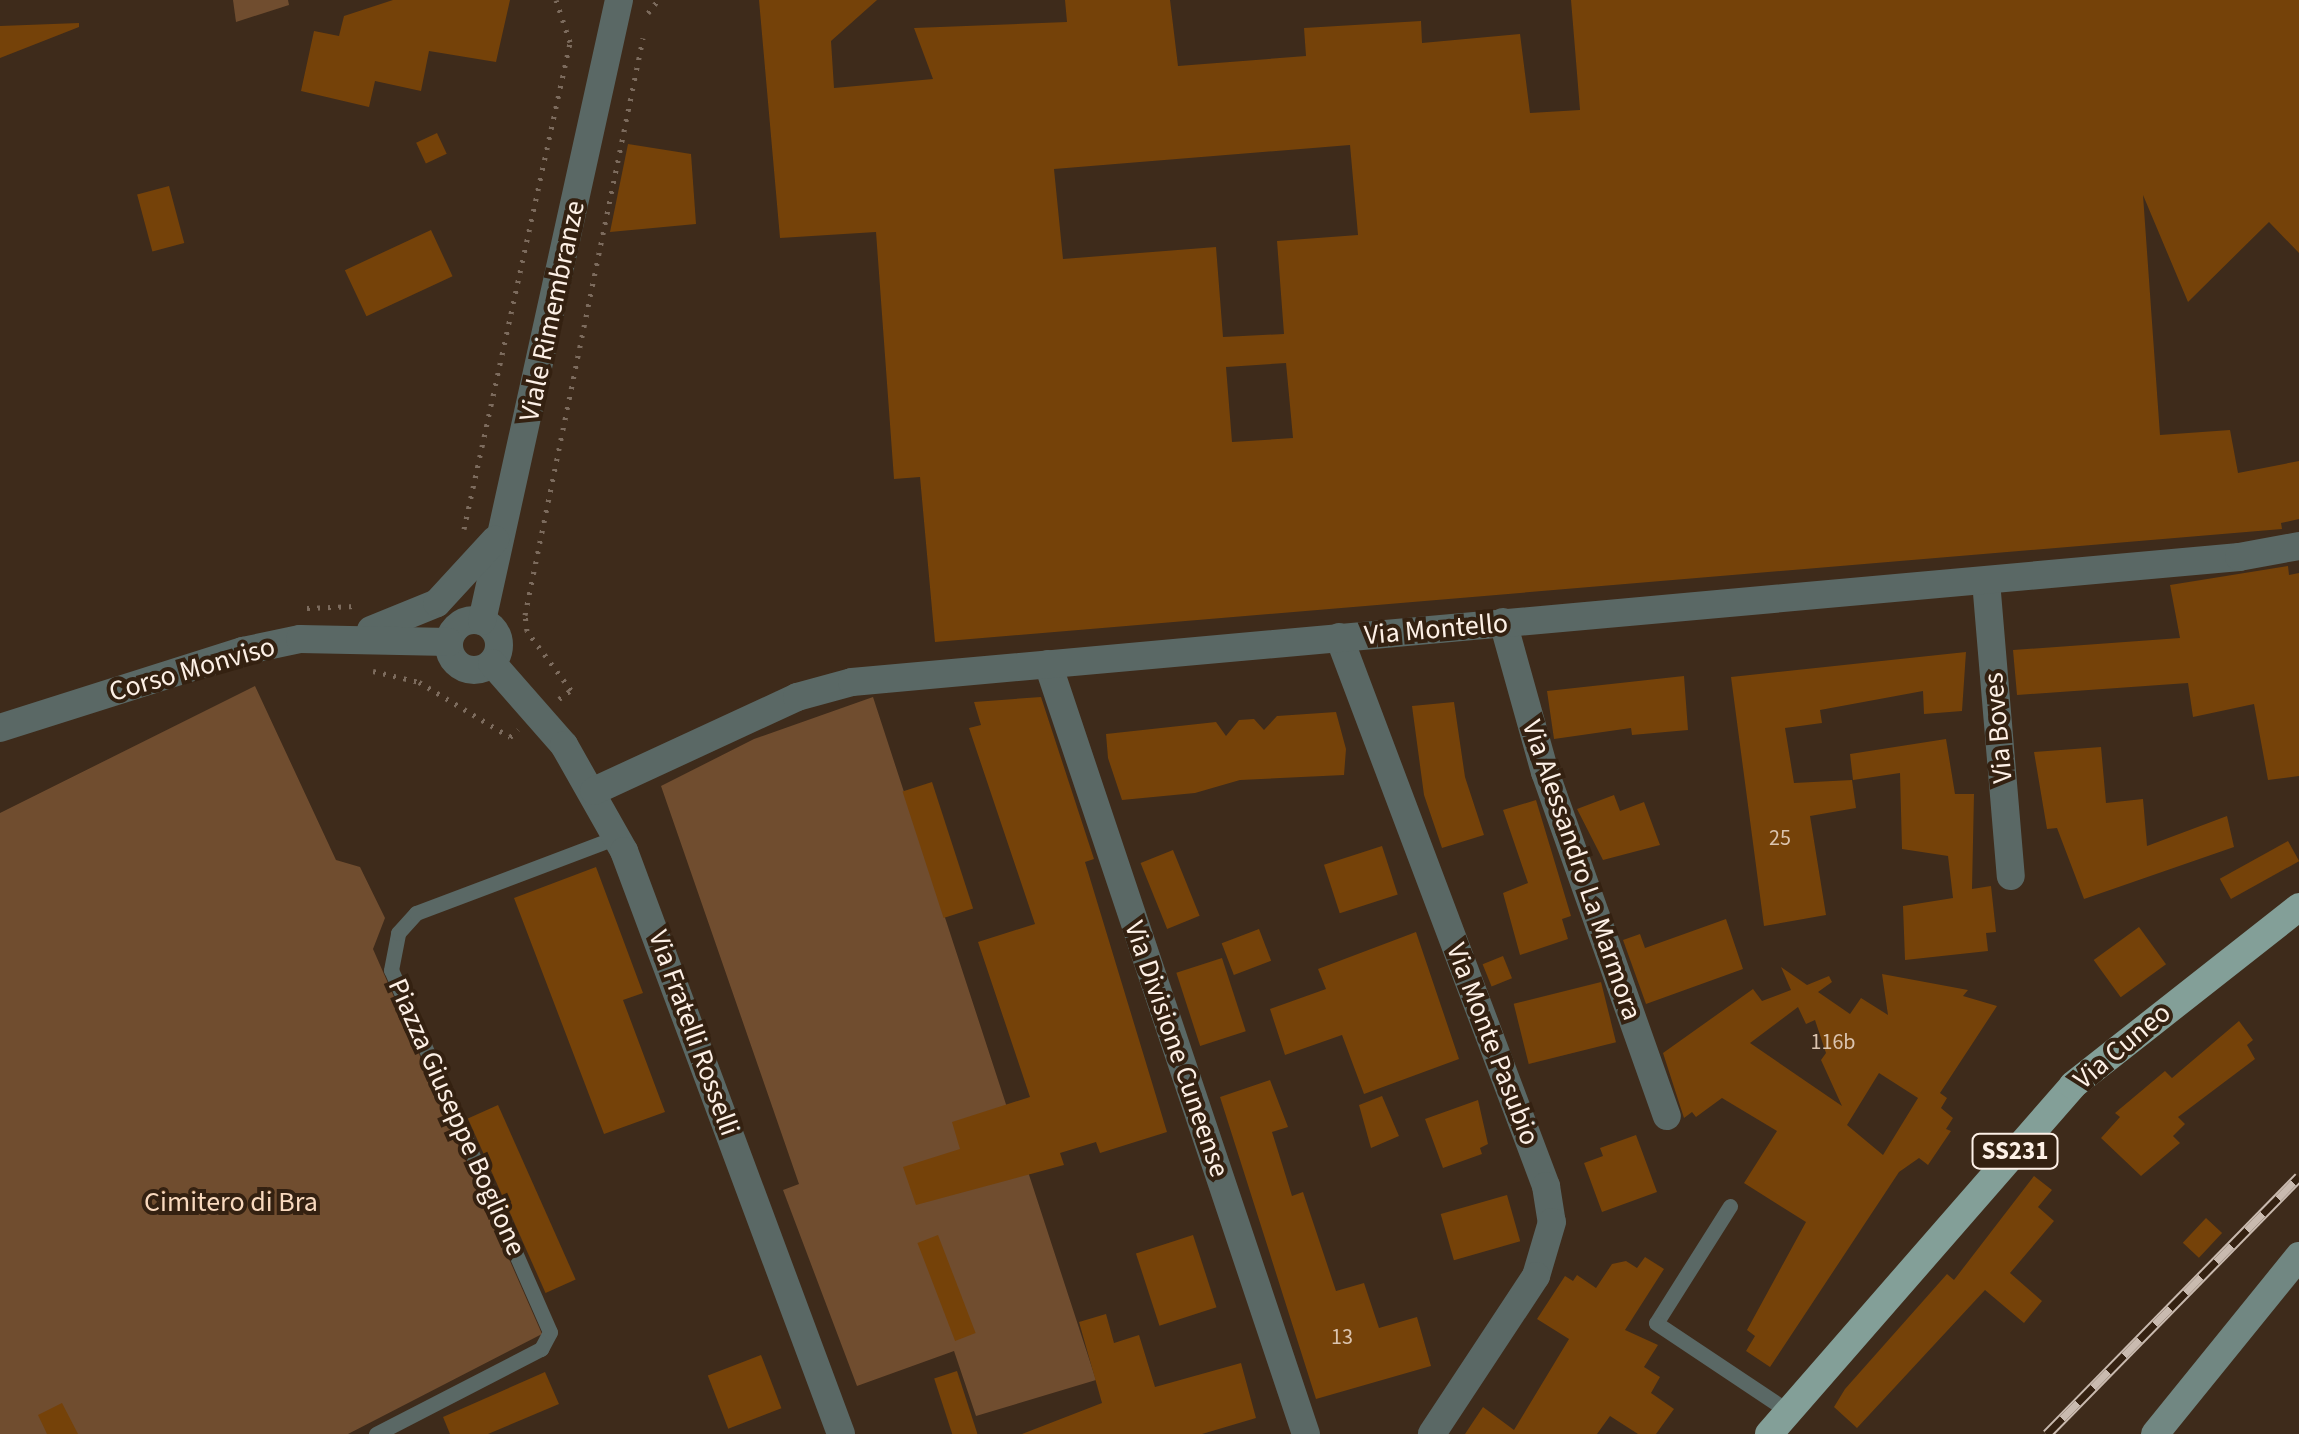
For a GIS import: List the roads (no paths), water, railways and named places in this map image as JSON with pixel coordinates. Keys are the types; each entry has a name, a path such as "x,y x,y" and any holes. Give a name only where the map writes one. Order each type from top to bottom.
{"main road":[{"name":"Via Cuneo","path":"1769,1434 2073,1084 2299,907"},
{"path":"2154,1434 2299,1256"}],"street":[{"name":"Viale Rimembranze","path":"482,621 620,0"},
{"path":"352,636 437,603 502,531"},
{"name":"Via Montello","path":"594,791 797,697 923,673 1986,581 2299,546"},
{"name":"Via Boves","path":"1986,581 2011,876"},
{"path":"482,621 499,640 492,664 462,668 448,642 464,622 482,621"},
{"name":"Via Alessandro La Marmora","path":"1503,622 1545,772 1668,1116"},
{"name":"Corso Monviso","path":"0,728 243,651 352,636 448,642"},
{"name":"Via Monte Pasubio","path":"1340,638 1546,1186 1552,1222 1536,1276 1432,1434"},
{"name":"Via Fratelli Rosselli","path":"492,664 539,713 594,791 617,837 841,1434"},
{"name":"Via Divisione Cuneense","path":"1048,664 1306,1434"}],"lane":[{"name":"Piazza Giuseppe Boglione","path":"376,1434 541,1349 550,1332 391,970 398,934 416,913 617,837"},
{"path":"1730,1206 1656,1323 1788,1411"}],"railway":[{"path":"2047,1434 2299,1177"}],"park label":[{"name":"Cimitero di Bra","path":"231,1202"}]}
